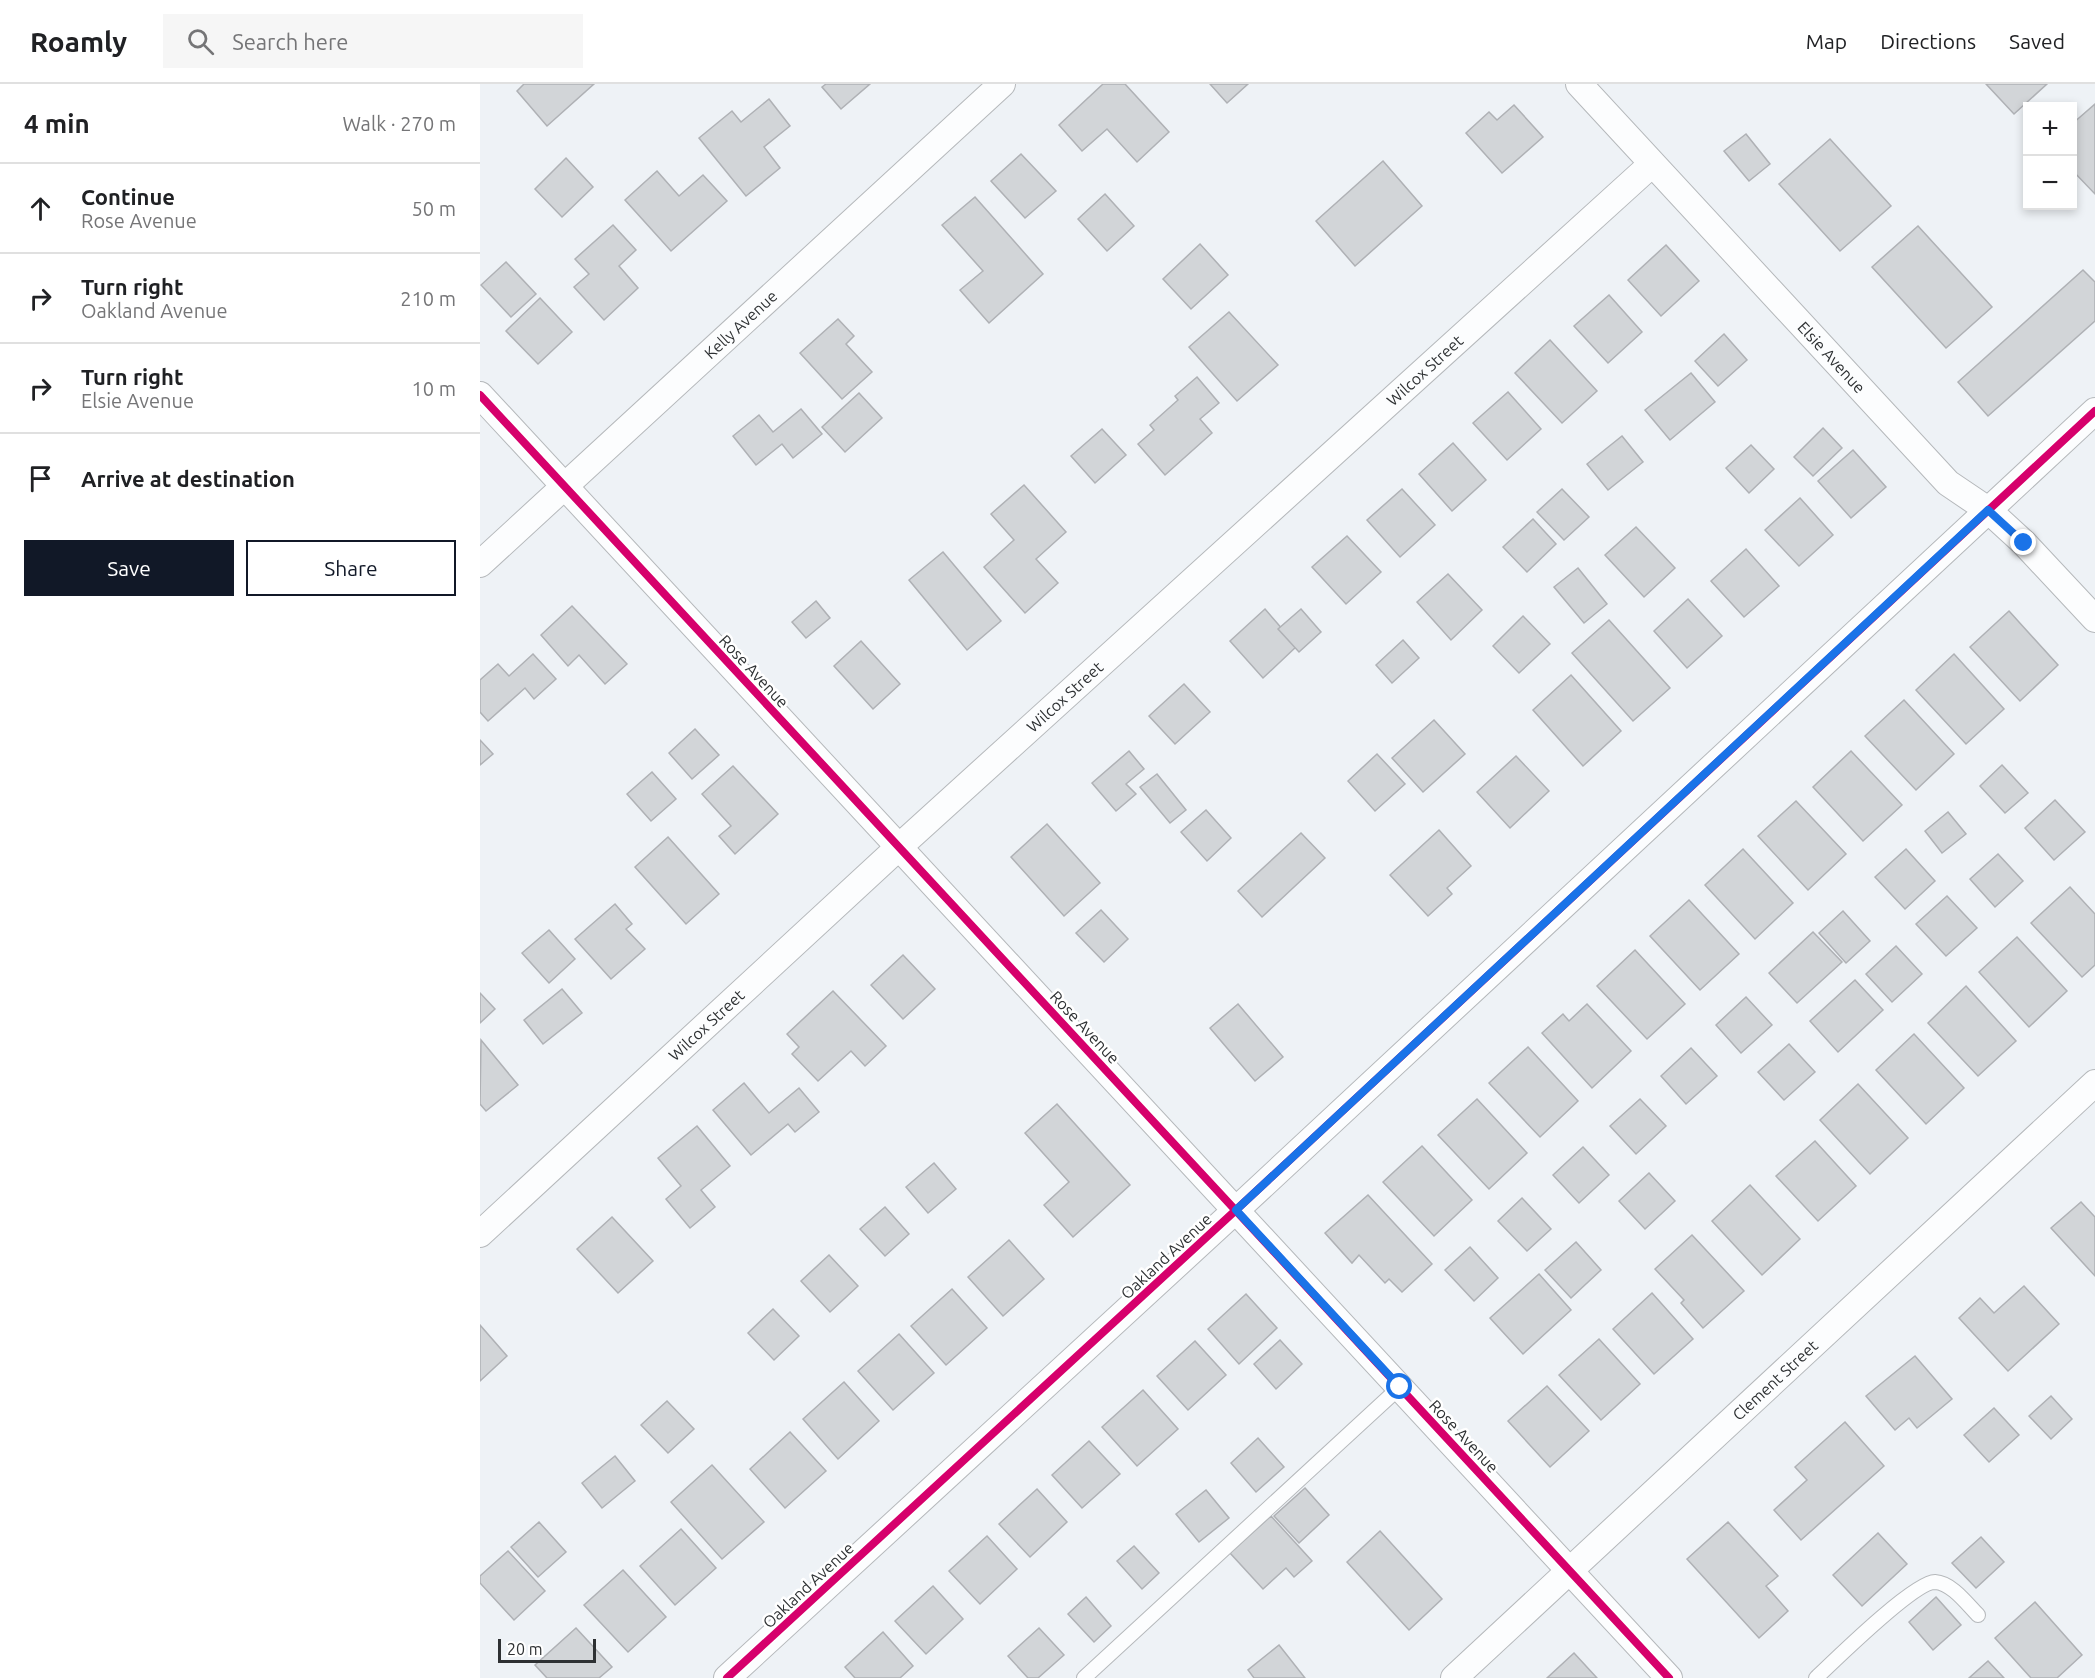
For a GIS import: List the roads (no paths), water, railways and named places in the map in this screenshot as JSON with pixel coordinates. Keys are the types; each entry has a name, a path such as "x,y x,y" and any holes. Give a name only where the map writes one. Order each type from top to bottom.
{"street":[{"name":"Kelly Avenue","path":"480,564 1002,84"},
{"name":"Elsie Avenue","path":"1579,84 1948,483 1988,510 2024,543 2095,619"},
{"name":"Wilcox Street","path":"480,1234 899,847 1652,164"},
{"name":"Rose Avenue","path":"480,395 1669,1678"},
{"name":"Oakland Avenue","path":"727,1678 1236,1210 2095,411"},
{"name":"Clement Street","path":"1454,1678 2095,1083"}],"lane":[{"path":"1084,1678 1400,1387"},
{"path":"1816,1678 1846,1648 1918,1588 1933,1582 1948,1585 1978,1615"}]}
